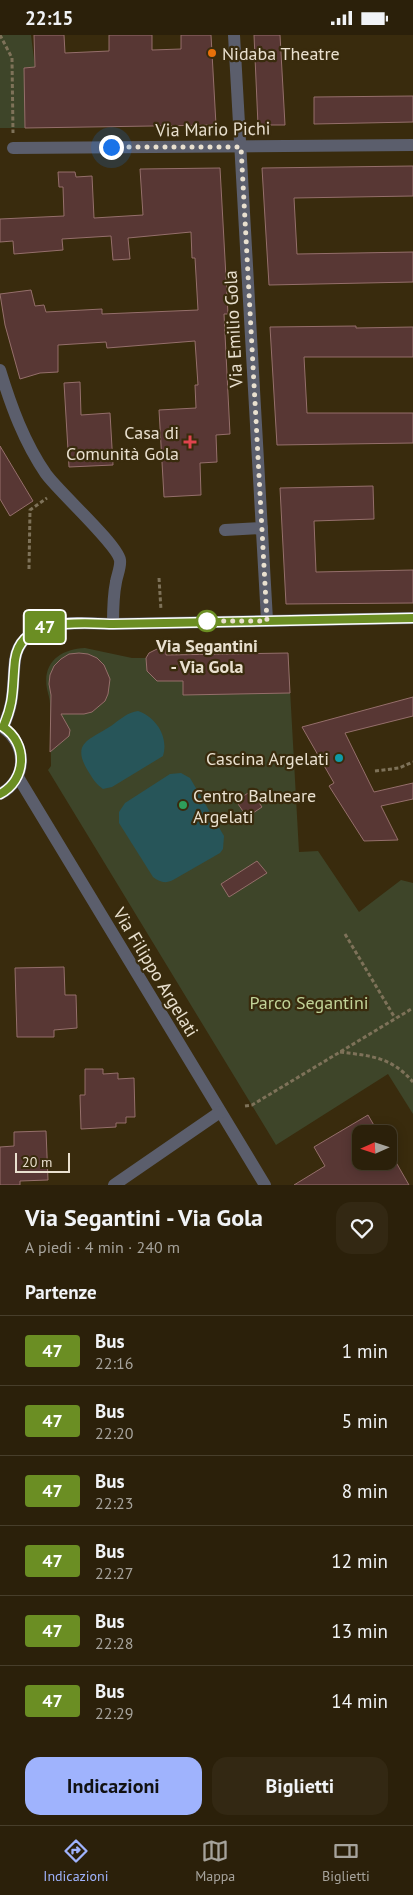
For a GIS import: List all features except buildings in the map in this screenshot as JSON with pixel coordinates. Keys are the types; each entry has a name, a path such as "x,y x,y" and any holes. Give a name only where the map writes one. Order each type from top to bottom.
{"street":[{"name":"Via Emilio Gola","path":"234,35 267,621"},
{"name":"Via Mario Pichi","path":"13,148 413,145"},
{"path":"0,370 18,422 46,474 68,500 115,548 120,560 113,601 113,624"},
{"path":"225,530 262,528"},
{"path":"0,794 10,787 18,777 22,763 20,749 13,736 1,727 11,709 16,657 26,638 42,628 70,623 113,624 413,618"},
{"name":"Via Filippo Argelati","path":"18,777 265,1185"},
{"path":"114,1185 220,1112"}],"path":[{"path":"0,35 12,58 13,148"},
{"path":"28,569 30,511 51,495"},
{"path":"159,578 161,610"},
{"path":"375,771 399,768 413,762"},
{"path":"345,934 395,1018"},
{"path":"245,1106 252,1105 413,1008"},
{"path":"340,1052 383,1059 403,1072 413,1082"}],"green space":[{"path":"0,35 31,35 35,67 24,68 25,128 0,128"},
{"name":"Parco Segantini","path":"85,648 132,658 146,658 154,651 165,648 166,655 288,653 299,852 318,851 359,912 401,880 413,883 413,1114 388,1074 276,1145 48,770 51,766 51,758 50,702 46,680 47,671 50,664 61,654"}],"water":[{"path":"138,711 150,718 159,729 164,742 163,756 112,787 103,789 95,781 83,762 82,748 90,739 120,719"},
{"path":"181,773 190,778 224,836 223,849 220,853 173,880 163,882 153,877 119,823 119,812 125,803 170,774"}],"bus line":[{"name":"47","path":"0,794 13,784 20,772 22,763 20,749 16,740 3,727 11,709 16,657 26,638 42,628 70,623 113,624 413,618"}],"place":[{"name":"Nidaba Theatre","path":"212,53"},
{"name":"Casa di Comunità Gola","path":"190,442"},
{"name":"Via Segantini - Via Gola","path":"207,621"},
{"name":"Cascina Argelati","path":"339,758"},
{"name":"Centro Balneare Argelati","path":"183,805"}],"route":[{"path":"111,147 241,147 267,621 205,621 207,621"}]}
